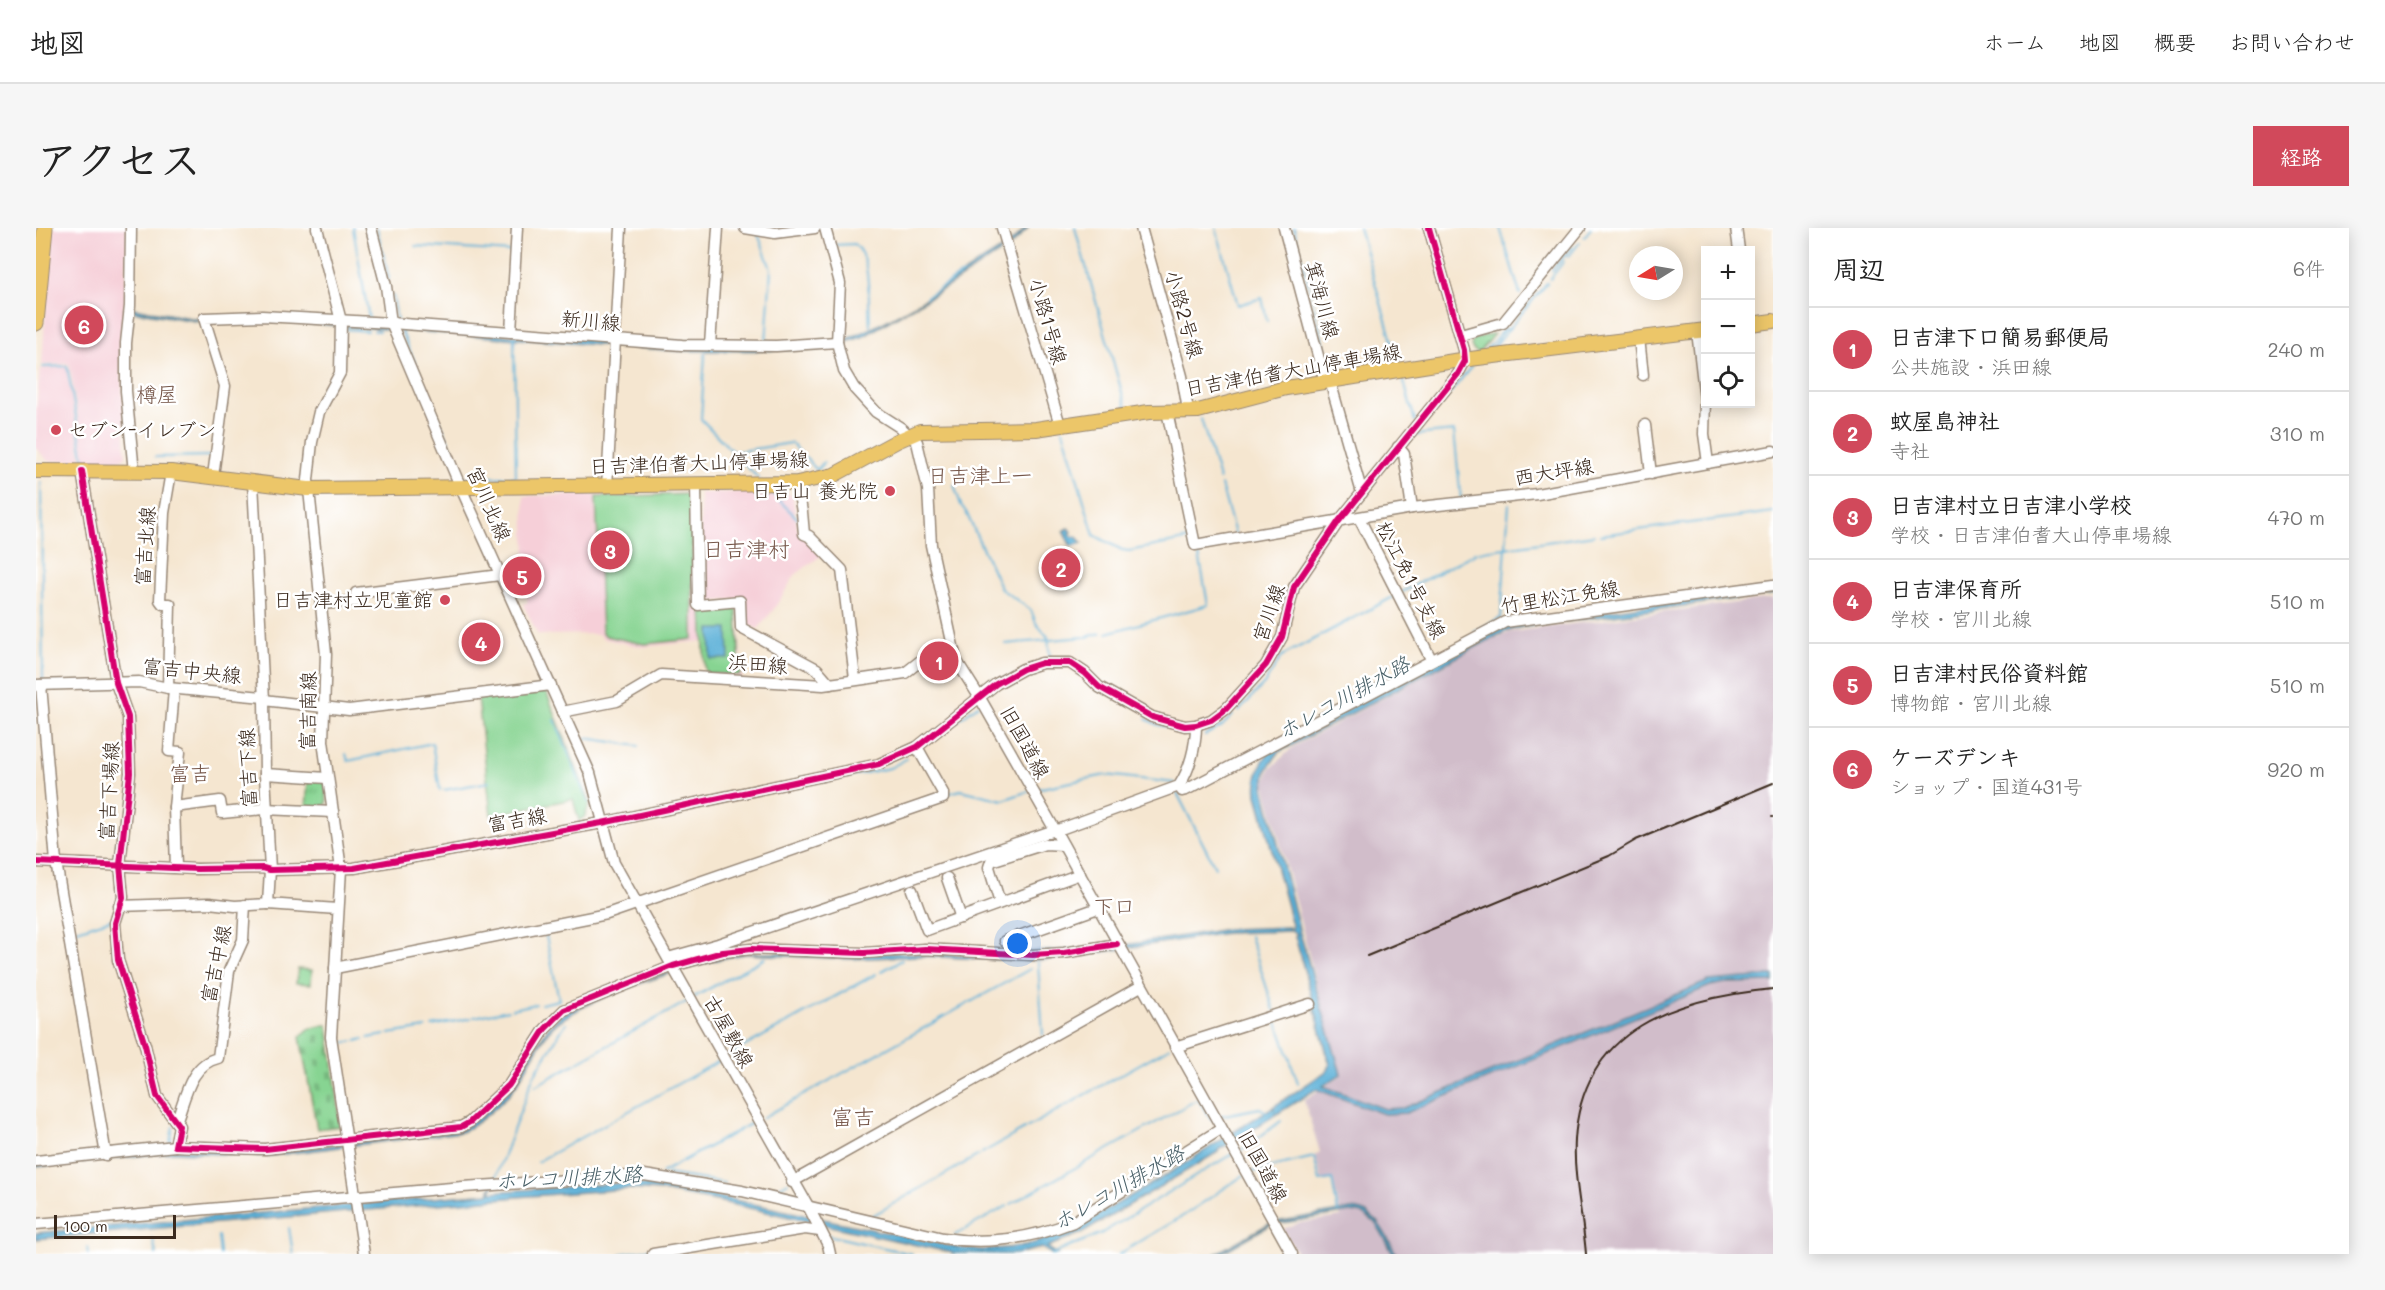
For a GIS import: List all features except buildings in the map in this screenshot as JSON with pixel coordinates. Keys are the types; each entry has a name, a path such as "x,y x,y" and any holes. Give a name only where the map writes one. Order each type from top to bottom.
{"highway":[{"path":"36,323 45,228"}],"main road":[{"path":"1755,323 1773,321"},
{"name":"日吉津伯耆大山停車場線","path":"36,471 171,472 308,489 796,483 834,475 920,431 1036,429 1167,411 1198,411 1286,388 1465,361 1701,330"}],"street":[{"path":"132,228 126,367 134,472"},
{"name":"富吉南線","path":"318,228 341,321 340,373 319,412 312,442 308,489 326,668 323,741 341,869 332,994 332,1048 364,1254"},
{"name":"宮川北線","path":"371,228 386,286 392,323 461,488 590,773 602,823"},
{"path":"511,332 517,228"},
{"path":"607,487 613,341 621,228"},
{"path":"710,345 718,228"},
{"path":"745,228 776,233 815,228"},
{"name":"旧国道線","path":"825,228 840,283 837,342 844,370 854,388 876,412 917,442 928,489 931,545 956,660 1080,874 1292,1254"},
{"name":"小路1号線","path":"1002,228 1060,425"},
{"name":"小路2号線","path":"1141,228 1182,376 1188,410"},
{"name":"箕海川線","path":"1284,228 1327,382 1362,493"},
{"path":"1429,228 1461,335 1465,361"},
{"path":"1461,335 1503,323 1571,233 1581,228"},
{"path":"1736,228 1738,246"},
{"name":"新川線","path":"213,476 225,386 204,318 262,316 392,323 613,341 710,345 776,346 837,342"},
{"path":"1640,338 1643,375"},
{"path":"1702,354 1704,434 1708,463"},
{"name":"宮川線","path":"1196,725 1211,720 1226,709 1266,665 1282,637 1293,587 1339,521 1458,374 1465,361"},
{"name":"西大坪線","path":"1167,411 1195,544 1412,508 1541,494 1773,451"},
{"path":"1645,425 1651,474"},
{"path":"1398,447 1404,454 1412,508"},
{"name":"富吉下場線","path":"82,471 116,683 128,717 130,773 120,865 123,897 115,923 118,960 145,1045 157,1096 176,1122"},
{"name":"富吉北線","path":"171,472 164,513 160,600 163,604 170,604 169,751 180,752 174,807 176,867"},
{"name":"富吉下線","path":"253,482 264,699 270,870 268,904"},
{"path":"796,483 804,534 809,536 842,570 855,679"},
{"path":"696,485 698,605 740,602 741,628 818,669 830,684"},
{"name":"松江免1号支線","path":"1359,518 1431,659"},
{"path":"321,604 357,601 356,593 500,575"},
{"name":"竹里松江免線","path":"1179,786 1182,790 1186,790 1493,626 1526,617 1773,585"},
{"name":"浜田線","path":"562,711 617,701 656,677 668,675 802,685 830,684 904,673 924,658 952,647"},
{"path":"36,1161 175,1146 265,1149 460,1127 470,1122 509,1085 545,1029 564,1010 670,962 718,944 1055,831 1179,786 1185,775 1196,737 1196,725 1185,726 1152,717 1099,687 1085,673 1070,663 1042,663 1023,669 996,684 980,698"},
{"name":"富吉中央線","path":"39,685 140,682 325,709"},
{"path":"39,685 56,862 106,1155"},
{"path":"325,709 349,710 551,685"},
{"name":"富吉線","path":"36,862 270,870 341,869 602,823 879,764 917,747 980,698"},
{"path":"335,968 607,914 943,798 943,793 917,747"},
{"path":"265,774 327,778"},
{"path":"174,807 220,801 222,813 267,810 333,812"},
{"name":"古屋敷線","path":"602,823 614,863 792,1182 809,1208 828,1245 830,1254"},
{"path":"1000,903 989,867 991,861 1045,844 1063,845"},
{"path":"912,890 927,930 1080,874"},
{"path":"947,878 961,918"},
{"path":"119,906 209,903 337,909"},
{"name":"富吉中線","path":"176,1122 188,1089 198,1070 207,1060 218,1058 229,971 243,940 245,905"},
{"path":"1005,941 1098,908"},
{"path":"670,962 751,949 847,953 925,949 1033,955 1064,953 1117,944"},
{"path":"792,1182 1141,986"},
{"path":"1175,1047 1310,1004"},
{"path":"175,1146 179,1126 176,1122"},
{"path":"36,1224 355,1199 585,1177 644,1175 697,1182 952,1239 971,1242 1019,1239 1048,1232 1073,1222 1223,1132"},
{"path":"653,1254 805,1229 818,1229"}],"shaded area":[{"path":"53,228 127,228 125,304 120,346 126,456 119,461 85,461 69,364 42,365"},
{"name":"セブン-イレブン","path":"66,367 82,461 48,461 36,448 36,412 40,369"},
{"path":"785,491 793,497 797,529 822,555 795,575 774,609 758,629 747,625 745,599 702,602 700,493"},
{"path":"693,493 695,607 738,606 742,678 704,674 703,641 643,647 604,639 598,634 538,635 523,604 527,603 524,496"},
{"path":"1773,598 1773,1254 1298,1254 1283,1229 1299,1223 1341,1217 1333,1178 1322,1180 1315,1155 1320,1152 1304,1100 1340,1076 1265,784 1269,770 1293,747 1485,643 1510,632"}],"green space":[{"path":"1494,334 1478,353 1473,350 1471,345 1474,339"},
{"path":"692,494 693,639 644,644 606,636 602,632 596,497"},
{"path":"737,606 740,675 705,673 702,607"},
{"path":"546,691 590,803 585,816 579,821 573,799 491,815 478,697"},
{"path":"308,778 325,780 327,803 322,809 306,810"},
{"path":"298,969 312,970 311,984 296,983"},
{"path":"328,1025 341,1126 317,1129 300,1037 309,1029"}],"water":[{"path":"1025,228 1028,228 1013,244 864,336 818,350 679,351 278,321 202,322 133,311 133,308 202,320 266,318 533,337 830,345 869,330 906,310 1003,248"},
{"path":"1068,528 1072,532 1070,534 1073,537 1076,536 1082,543 1071,546 1063,531"},
{"path":"1773,588 1773,594 1522,627 1504,632 1279,752 1266,771 1264,788 1300,933 1341,1074 1323,1086 1385,1109 1404,1108 1709,981 1773,976 1773,982 1725,983 1710,986 1406,1113 1384,1114 1316,1089 1277,1114 1275,1113 1218,1152 1084,1232 1047,1247 1057,1254 1052,1254 1042,1248 1015,1254 953,1253 717,1201 661,1191 628,1189 36,1239 36,1233 489,1193 493,1181 495,1181 491,1192 623,1183 673,1187 959,1248 985,1250 1026,1246 1071,1231 1173,1171 1271,1108 1274,1109 1273,1107 1328,1070 1330,1065 1295,936 1297,934 1291,930 1292,925 1257,795 1259,771 1263,760 1271,750 1504,625"},
{"path":"710,629 728,629 729,659 711,659"},
{"path":"1289,927 1289,931 1226,933 1056,959 1026,961 919,956 849,959 746,954 702,964 642,983 563,1019 550,1030 519,1081 507,1096 493,1110 461,1132 268,1156 173,1152 36,1167 36,1164 173,1149 268,1153 460,1129 508,1089 548,1028 563,1013 628,986 726,953 970,955 1113,947 1228,929"},
{"path":"1351,1209 1360,1210 1374,1218 1396,1254 1393,1254 1372,1220 1359,1213 1350,1212 1270,1225 1220,1254 1215,1254 1270,1223"}],"waterway":[{"path":"353,228 369,319"},
{"path":"377,228 389,279"},
{"path":"1075,228 1127,410"},
{"path":"1216,228 1238,305 1262,298 1267,321"},
{"path":"1294,228 1328,362"},
{"path":"1359,228 1399,365"},
{"path":"1500,228 1520,294"},
{"path":"1584,237 1591,228"},
{"path":"758,234 771,269 766,343"},
{"path":"1569,256 1580,242"},
{"path":"834,245 854,244 860,251 868,282 870,326"},
{"path":"415,246 512,252"},
{"path":"1552,270 1572,247"},
{"path":"1550,279 1564,261"},
{"path":"926,297 962,274"},
{"path":"1491,350 1547,283"},
{"path":"393,296 397,320"},
{"path":"400,328 464,478 516,477"},
{"path":"1486,350 1505,328"},
{"path":"344,329 368,331"},
{"path":"374,331 379,331"},
{"path":"514,336 516,477"},
{"path":"705,354 701,419 758,478"},
{"path":"43,367 67,366 84,461"},
{"path":"1440,405 1471,367"},
{"path":"1402,375 1415,421"},
{"path":"1201,419 1219,479"},
{"path":"1063,430 1094,535 1122,550 1129,551 1190,539"},
{"path":"1415,435 1454,431 1461,500"},
{"path":"735,452 791,443 817,470 824,462"},
{"path":"155,457 213,456"},
{"path":"41,482 43,680"},
{"path":"954,485 961,505 1001,589 1031,610 1036,623 1048,637 1050,660"},
{"path":"1221,485 1235,534"},
{"path":"768,489 798,519"},
{"path":"1474,632 1501,618 1509,504"},
{"path":"1600,535 1773,512"},
{"path":"1402,592 1477,552 1594,535"},
{"path":"1107,633 1208,605 1199,554 1200,548"},
{"path":"1239,711 1265,683 1282,656 1395,596"},
{"path":"1086,637 1101,633"},
{"path":"1005,644 1084,637"},
{"path":"1235,707 1253,687"},
{"path":"952,725 978,705"},
{"path":"1205,735 1222,726 1233,715"},
{"path":"1146,719 1158,725 1178,729"},
{"path":"555,720 588,802"},
{"path":"1198,731 1214,724"},
{"path":"586,738 638,746"},
{"path":"346,754 348,761 432,743 440,790"},
{"path":"825,781 890,768 906,759"},
{"path":"1036,789 1106,775 1175,783"},
{"path":"444,790 489,782"},
{"path":"946,794 961,790 1003,800 1029,791"},
{"path":"1177,793 1215,867"},
{"path":"71,932 111,919"},
{"path":"541,1004 559,1000 545,931"},
{"path":"1250,936 1274,1010"},
{"path":"694,997 765,958"},
{"path":"882,971 902,960"},
{"path":"1038,963 1043,1035"},
{"path":"762,1118 1030,969"},
{"path":"727,1056 876,974"},
{"path":"535,1086 688,1001"},
{"path":"512,1009 536,1004"},
{"path":"474,1017 508,1010"},
{"path":"432,1026 471,1018"},
{"path":"1276,1019 1298,1083"},
{"name":"ホレコ川排水路","path":"494,1182 533,1077 566,1023"},
{"path":"389,1034 426,1028"},
{"path":"368,1038 385,1035"},
{"path":"356,1041 364,1039"},
{"path":"335,1045 353,1041"},
{"path":"982,1153 1170,1047"},
{"name":"ホレコ川排水路","path":"537,1162 721,1060"},
{"path":"1011,1204 1198,1099 1211,1120 1214,1119"},
{"path":"1219,1116 1260,1108 1268,1113"},
{"path":"1240,1151 1281,1121"},
{"path":"661,1173 754,1122"},
{"path":"170,1142 173,1127"},
{"path":"1053,1254 1102,1233 1232,1154"},
{"path":"870,1217 979,1155"},
{"path":"1251,1172 1314,1157 1320,1181 1332,1179 1338,1212"},
{"path":"667,1174 724,1183"},
{"path":"1119,1254 1183,1216 1244,1175"},
{"path":"770,1193 788,1182"},
{"path":"955,1235 1007,1206"},
{"path":"289,1228 293,1254"},
{"path":"827,1235 912,1254"},
{"path":"218,1236 220,1254"},
{"path":"153,1239 156,1254"},
{"path":"87,1247 88,1254"},
{"path":"621,1254 652,1249"}],"railway":[{"path":"1367,956 1609,856 1636,840 1773,783"},
{"path":"1586,1254 1577,1182 1575,1140 1582,1101 1596,1070 1616,1045 1641,1026 1670,1011 1703,1000 1773,989"}],"cycle path":[{"path":"36,862 197,869 354,868 602,823 879,764 917,747 996,684 1023,669 1042,663 1070,663 1085,673 1099,687 1152,717 1185,726 1211,720 1226,709 1266,665 1282,637 1294,587 1339,521 1458,374 1465,361 1464,350 1429,228"},
{"path":"82,471 116,683 128,717 130,773 120,865 123,897 115,923 118,960 145,1045 157,1096 179,1126 175,1146 265,1149 461,1127 470,1122 509,1085 545,1029 564,1010 673,966 723,952 751,949 864,953 925,949 1033,955 1064,953 1117,944"}],"place":[{"name":"ケーズデンキ","path":"84,325"},
{"name":"セブン-イレブン","path":"56,430"},
{"name":"日吉山 養光院","path":"890,491"},
{"name":"日吉津村立日吉津小学校","path":"610,550"},
{"name":"蚊屋島神社","path":"1061,568"},
{"name":"日吉津村民俗資料館","path":"522,576"},
{"name":"日吉津村立児童館","path":"445,600"},
{"name":"日吉津保育所","path":"481,642"},
{"name":"日吉津下口簡易郵便局","path":"939,661"}],"district":[{"name":"樽屋","path":"157,395"},
{"name":"日吉津上一","path":"980,476"},
{"name":"日吉津村","path":"746,549"},
{"name":"富吉","path":"190,774"},
{"name":"下口","path":"1114,907"},
{"name":"富吉","path":"853,1117"}]}
